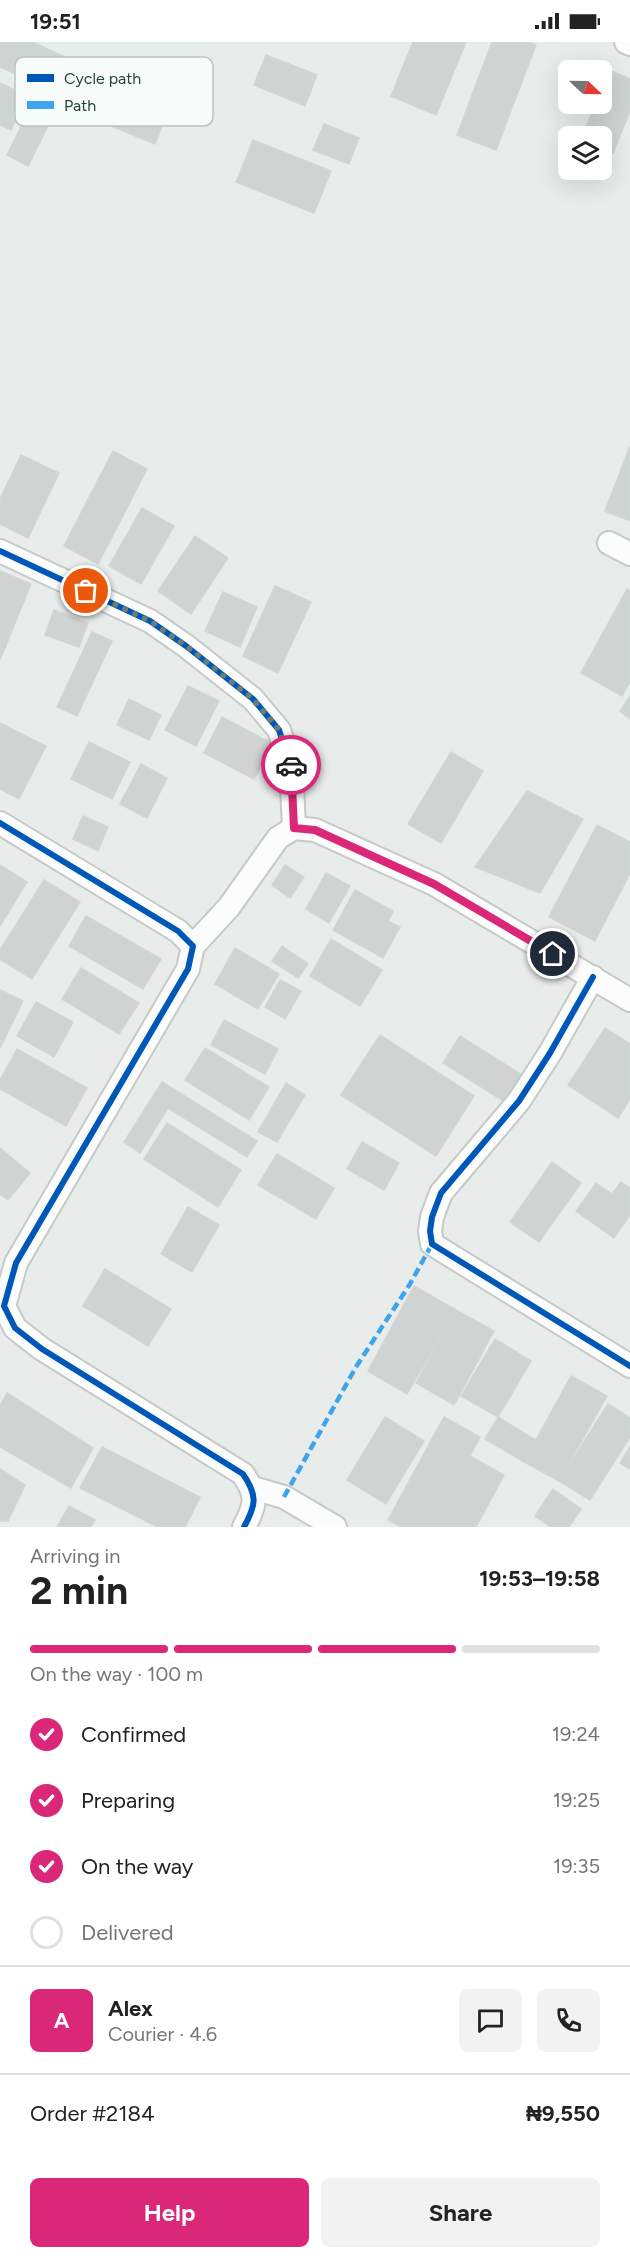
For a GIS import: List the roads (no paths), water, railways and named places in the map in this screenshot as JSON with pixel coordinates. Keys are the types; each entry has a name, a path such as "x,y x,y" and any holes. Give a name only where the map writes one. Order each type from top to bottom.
{"street":[{"path":"626,42 630,44"},
{"path":"609,543 630,554"},
{"path":"0,551 150,621 186,646 253,699 279,730 291,766 294,828"},
{"path":"0,823 178,931 194,946"},
{"path":"244,1527 254,1509 253,1488 243,1474 42,1349 15,1328 2,1308 16,1263 188,969 194,946 229,907 278,838 294,828 315,830 434,884 630,999"},
{"path":"593,977 550,1053 519,1101 441,1193 432,1217 430,1231 432,1244 630,1366"},
{"path":"253,1488 284,1497 335,1527"}]}
